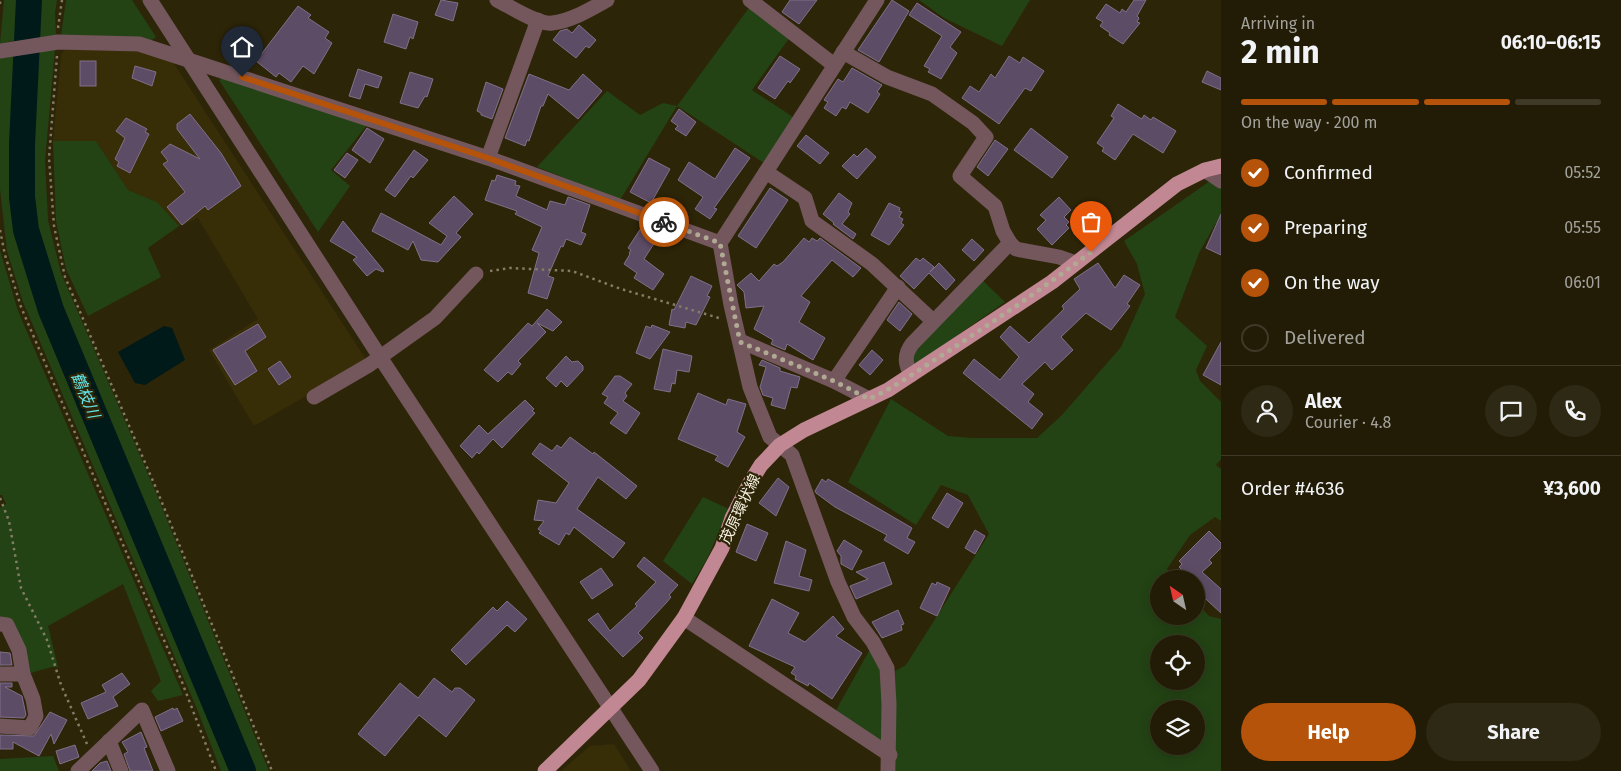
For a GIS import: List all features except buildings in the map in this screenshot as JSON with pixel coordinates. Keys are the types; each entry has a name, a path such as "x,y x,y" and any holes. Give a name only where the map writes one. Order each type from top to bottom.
{"main road":[{"name":"茂原環状線","path":"545,771 639,680 684,618 722,548 732,518 751,481 761,465 780,445 804,430 888,390 1052,282 1177,184 1205,170 1221,166"}],"street":[{"path":"150,0 380,357 652,771"},
{"path":"497,0 538,20 551,23 587,11 607,0"},
{"path":"750,0 834,65"},
{"path":"877,0 720,243 750,387 770,437 792,455 838,582 854,617 873,642 887,668 890,755 888,771"},
{"path":"488,158 538,20"},
{"path":"0,51 58,42 139,44 488,158 720,243"},
{"path":"843,52 888,77 932,94 973,123 986,137 960,176 995,206 1010,243 1016,249 1076,263"},
{"path":"1205,170 1221,181"},
{"path":"766,172 805,198 812,221 841,240 898,286 933,321"},
{"path":"911,375 906,363 907,351 933,321 1010,243"},
{"path":"314,397 380,357 435,318 476,274"},
{"path":"834,381 898,286"},
{"path":"740,342 834,381 869,399"},
{"path":"684,618 890,755"},
{"path":"0,624 7,625 19,650 23,674 33,699 36,716 30,728 0,726"},
{"path":"0,674 23,674"},
{"path":"78,771 142,710 168,771"},
{"path":"109,741 121,771"}],"path":[{"path":"62,0 49,158 54,226 65,276 156,488 272,771"},
{"path":"0,230 5,255 21,307 182,682 216,771"},
{"path":"476,274 510,268 572,270 659,301 735,321"},
{"path":"0,498 9,521 21,588 47,640 61,685 78,726 94,756"}],"shaded area":[{"path":"65,49 149,52 171,59 367,361 254,426 209,350 258,319 198,218 179,226 157,202 128,190 96,141 53,141 61,55"},
{"path":"614,744 631,771 561,771 590,746"}],"green space":[{"path":"4,0 23,0 21,39 0,44"},
{"path":"34,0 57,0 55,12 56,36 32,39"},
{"path":"66,0 132,0 156,37 150,41 61,36"},
{"path":"919,0 1030,0 1002,46 944,18"},
{"path":"751,5 790,37 752,90 793,117 764,163 677,106"},
{"path":"55,49 45,161 48,220 61,273 154,488 269,771 248,771 178,595 42,274 30,218 27,170 31,53"},
{"path":"21,54 18,146 20,214 24,243 35,285 190,649 238,771 221,771 197,709 23,302 7,251 0,189 0,57"},
{"path":"224,77 368,124 331,170 350,186 318,232 219,80"},
{"path":"607,91 640,115 663,103 677,106 620,200 537,167"},
{"path":"53,141 96,141 128,190 157,202 179,226 148,248 161,277 88,316 66,269 56,221"},
{"path":"1210,181 1221,188 1221,214 1199,253 1175,317 1207,346 1196,370 1200,381 1221,402 1221,459 1216,465 1221,469 1221,521 1215,517 1190,535 1168,570 1150,570 1150,625 1205,625 1205,612 1209,616 1221,619 1221,771 896,771 895,671 906,665 989,534 968,495 941,485 916,525 848,482 891,399 948,436 1037,438 1062,415 1121,347 1145,294 1137,264 1124,241"},
{"path":"0,250 18,311 183,695 158,701 151,691 161,681 123,584 48,626 58,667 27,674 0,616 0,508 6,504 2,495 0,495"},
{"path":"980,278 1005,302 912,367 911,349"},
{"path":"703,497 729,509 707,559 692,584 663,561"},
{"path":"869,651 881,663 889,747 834,714"},
{"path":"53,756 59,771 0,771 0,759"}],"water":[{"path":"164,326 172,328 185,360 145,385 135,383 118,352"}],"waterway":[{"name":"鶴枝川","path":"29,0 22,144 22,197 26,230 51,310 243,771"}],"way so far":[{"path":"664,222 720,243 740,342 834,381 869,399 888,390 973,335 1052,282 1091,252"}],"route":[{"path":"242,77 488,158 664,222"}]}
